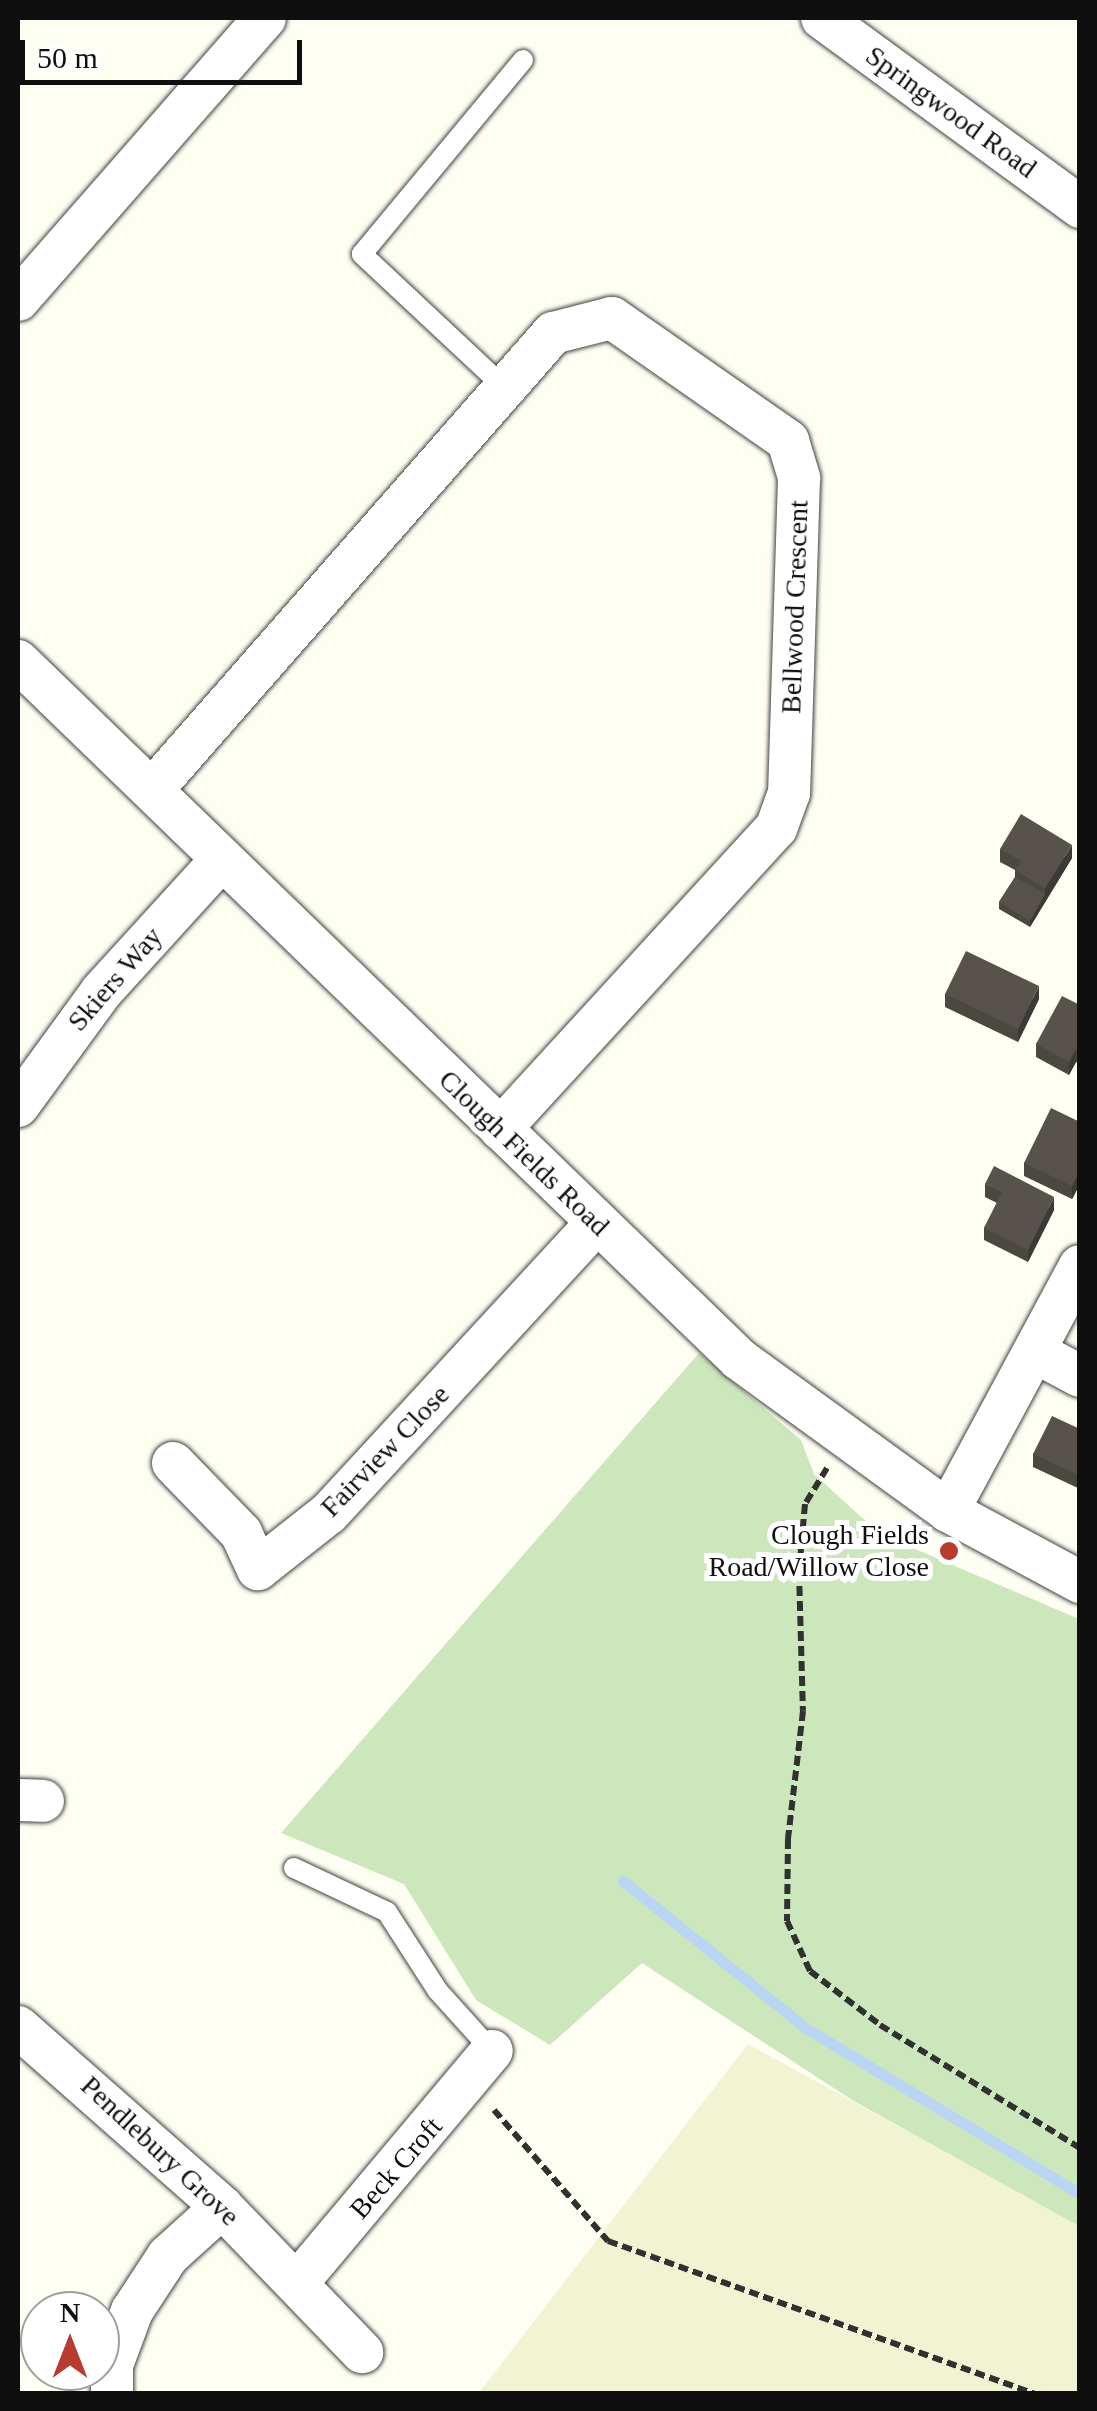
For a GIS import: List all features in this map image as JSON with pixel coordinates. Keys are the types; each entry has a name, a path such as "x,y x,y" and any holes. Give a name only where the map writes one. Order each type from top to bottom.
{"street":[{"path":"18,300 265,18"},
{"name":"Springwood Road","path":"822,18 1080,207"},
{"name":"Bellwood Crescent","path":"152,790 552,333 612,318 761,418 788,441 799,478 789,793 776,828 500,1129"},
{"name":"Clough Fields Road","path":"18,661 739,1358 844,1440 948,1511 1080,1582"},
{"name":"Skiers Way","path":"18,1106 101,992 222,859"},
{"name":"Fairview Close","path":"173,1464 242,1533 258,1569 330,1513 597,1223"},
{"path":"948,1511 1080,1266"},
{"path":"1035,1352 1080,1376"},
{"name":"Pendlebury Grove","path":"18,2027 222,2207 362,2352"},
{"name":"Beck Croft","path":"296,2283 481,2067"},
{"path":"112,2394 112,2365 132,2311 168,2256 222,2207"}],"lane":[{"path":"505,388 362,254 523,60"},
{"path":"294,1868 387,1912 481,2067"}],"path":[{"path":"844,1440 805,1504 799,1571 804,1711 788,1839 787,1921 810,1971 866,2014 1080,2148"},
{"path":"481,2067 608,2241 1035,2394"}],"green space":[{"path":"699,1353 801,1440 814,1474 880,1534 1079,1619 1079,2226 852,2100 642,1963 550,2045 476,2000 404,1884 281,1833"},
{"path":"748,2044 1079,2225 1079,2393 478,2394"}],"building":[{"path":"1021,814 1072,845 1045,888 1015,870 1021,861 1000,849"},
{"path":"1015,877 1045,894 1030,921 999,902"},
{"path":"966,951 1039,986 1018,1029 945,994"},
{"path":"1062,996 1080,1005 1080,1051 1076,1049 1069,1062 1036,1044"},
{"path":"1051,1108 1080,1122 1080,1171 1072,1186 1024,1163"},
{"path":"994,1166 1054,1197 1028,1250 984,1228 1002,1192 985,1184"},
{"path":"1052,1416 1080,1429 1080,1476 1033,1454"}],"waterway":[{"path":"623,1881 806,2028 1080,2194"}],"place":[{"name":"Clough Fields Road/Willow Close","path":"949,1551"}]}
